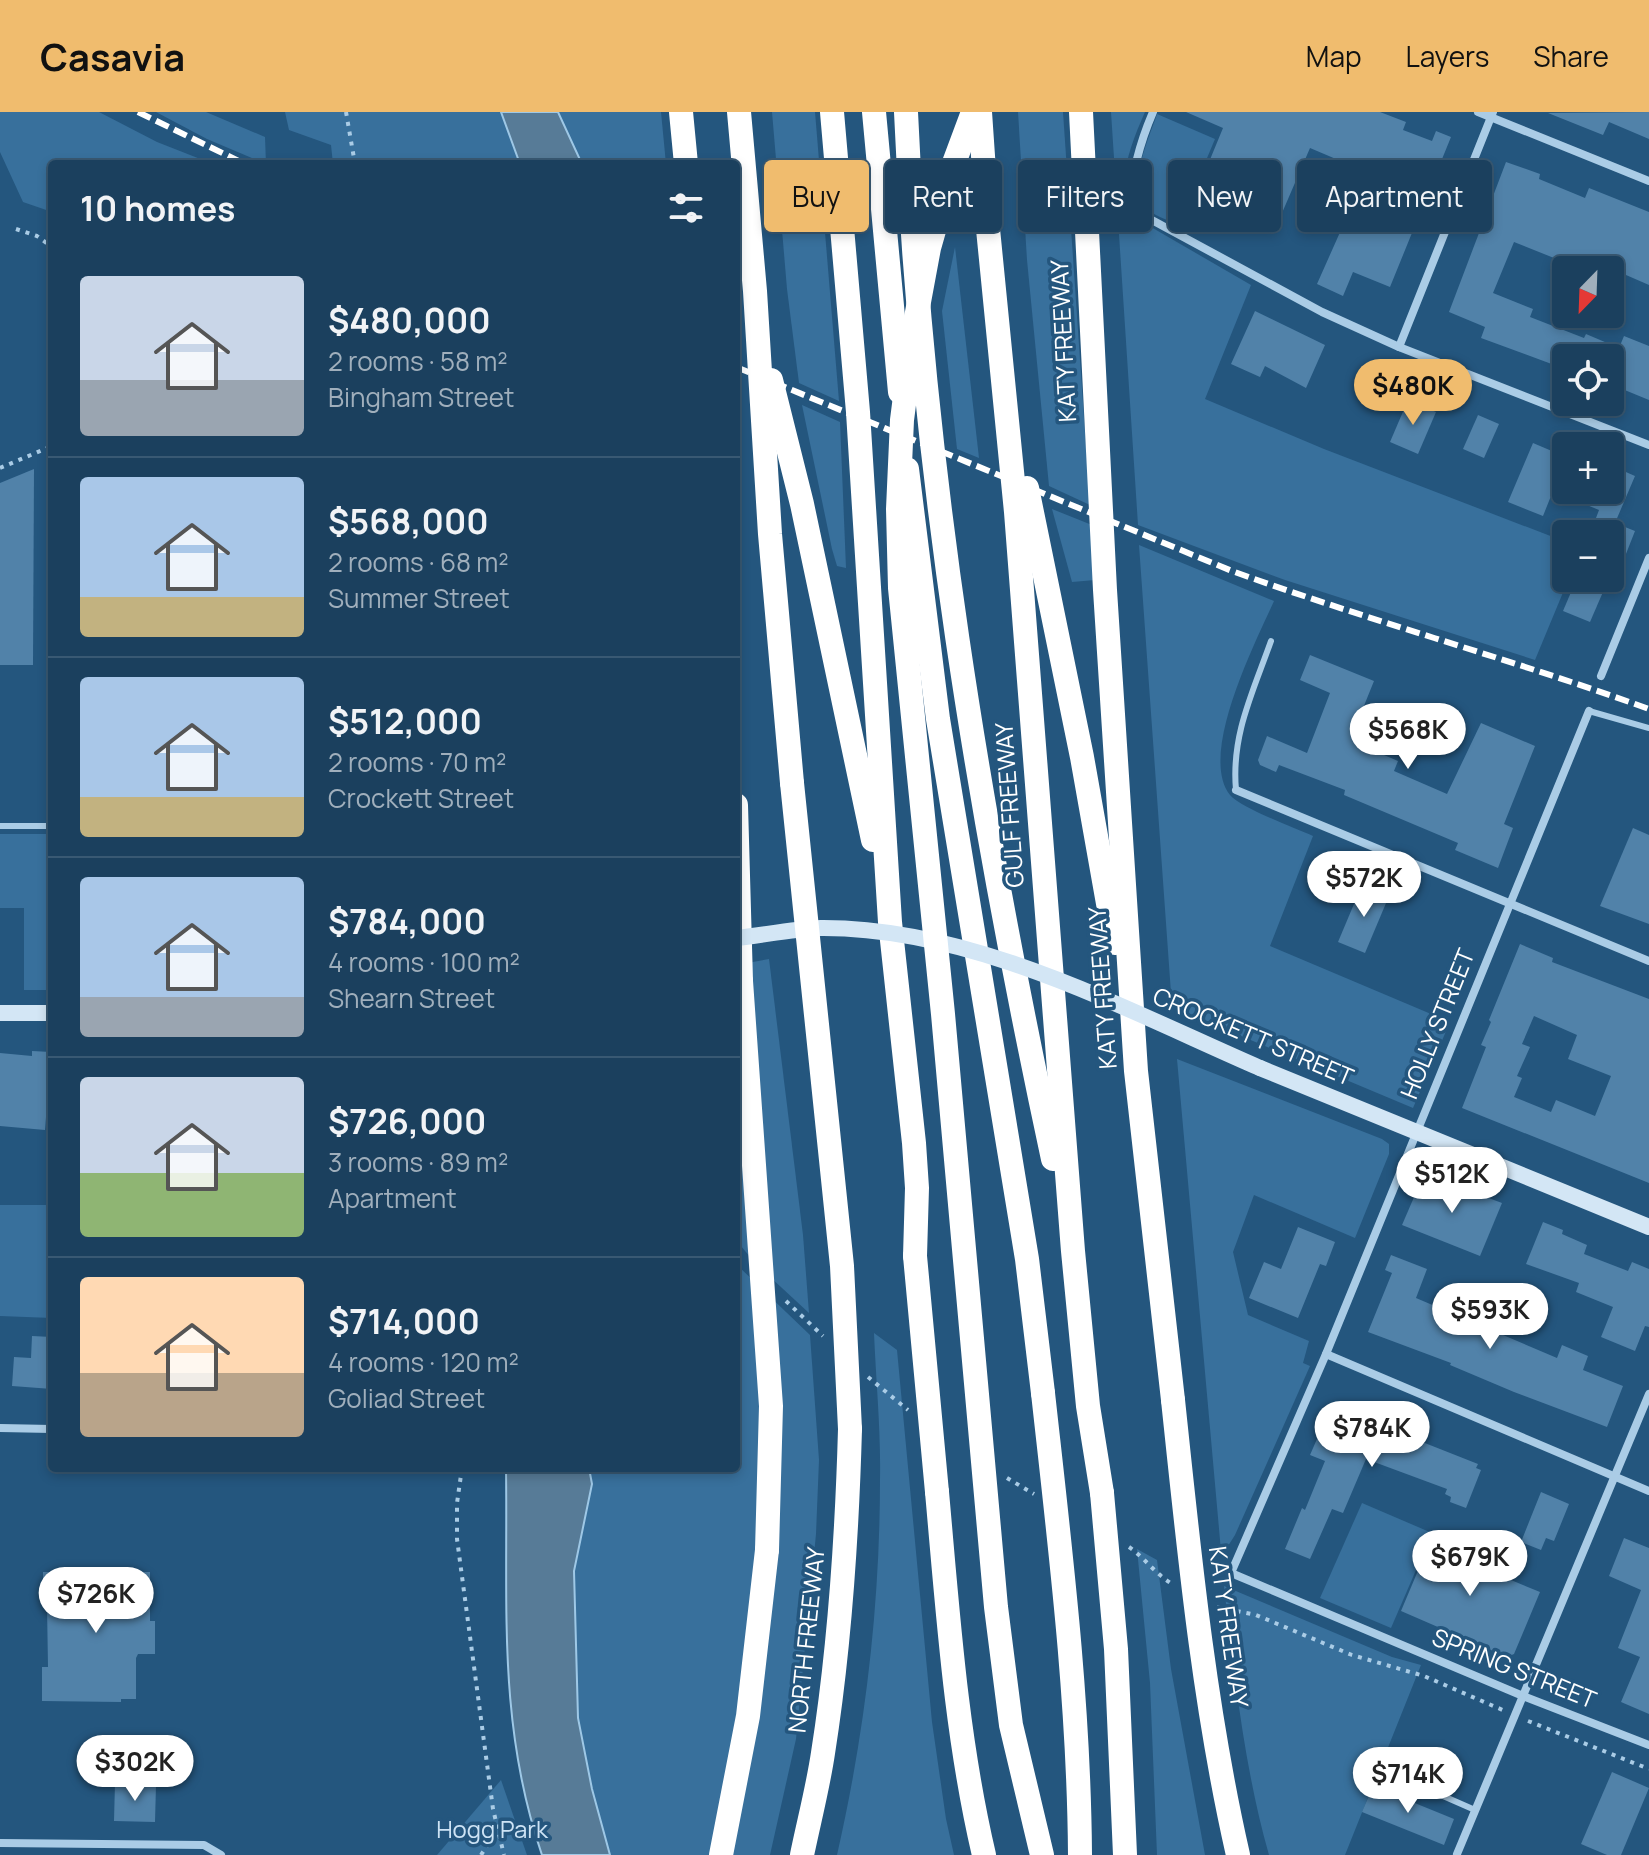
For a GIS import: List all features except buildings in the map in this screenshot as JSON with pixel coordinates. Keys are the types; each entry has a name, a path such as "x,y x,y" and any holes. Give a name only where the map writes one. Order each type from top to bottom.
{"highway":[{"path":"681,112 686,160"},
{"path":"739,112 755,291 768,365 802,504 890,922"},
{"path":"832,112 858,412 890,922 914,1143 917,1188 915,1256 951,1648 967,1778 984,1855"},
{"path":"874,112 908,479 936,704 1027,1259 1043,1393 1070,1647 1080,1855"},
{"path":"906,112 922,344 963,683 987,833 1023,1022 1073,1251"},
{"path":"973,112 951,171 929,248 913,334 902,420 898,509 900,588 943,1014 996,1607 1011,1725 1042,1855"},
{"name":"GULF FREEWAY","path":"980,112 1018,542 1073,1251 1088,1406 1102,1493 1116,1649 1125,1855"},
{"name":"KATY FREEWAY","path":"1081,112 1105,590 1136,1071 1192,1579 1206,1680 1238,1855"},
{"name":"NORTH FREEWAY","path":"755,291 770,534 792,783 842,1266 850,1429 846,1551 837,1650 823,1755 802,1855"},
{"path":"1000,346 1082,757 1136,1071"},
{"path":"721,1855 757,1654 771,1479 771,1406 740,946"}],"main road":[{"name":"CROCKETT STREET","path":"740,937 819,928 856,930 907,936 989,956 1649,1227"},
{"path":"0,1013 48,1013"}],"street":[{"path":"1153,112 1139,150 1133,184 1133,198 1138,210 1150,219 1322,312 1399,347 1649,445"},
{"path":"1478,112 1492,114 1649,181"},
{"path":"1399,347 1492,114"},
{"path":"1601,676 1649,558"},
{"name":"HOLLY STREET","path":"1231,1573 1326,1354 1589,711"},
{"path":"1236,790 1649,961"},
{"path":"1326,1354 1649,1491"},
{"path":"1457,1854 1649,1394"},
{"path":"0,1428 48,1429"},
{"name":"SPRING STREET","path":"1231,1573 1523,1696 1649,1745"},
{"path":"0,1843 204,1845 221,1855"}],"lane":[{"path":"1236,790 1233,763 1240,727 1271,641"},
{"path":"1589,711 1649,728"},
{"path":"0,826 48,826"},
{"path":"1418,1785 1475,1810"}],"path":[{"path":"346,112 354,160"},
{"path":"16,229 37,236 48,244"},
{"path":"0,468 48,448"},
{"path":"461,1472 457,1539 504,1855"},
{"path":"1525,1720 1649,1769"},
{"path":"481,1855 498,1830"}],"green space":[{"path":"0,112 99,112 157,142 203,160 48,160 48,211 23,202 0,152"},
{"path":"156,112 206,112 265,137 266,160 257,160"},
{"path":"285,112 501,112 519,160 333,160 331,145 289,130"},
{"path":"558,112 661,112 666,160 580,160"},
{"path":"772,112 815,112 819,160 776,160"},
{"path":"1018,112 1063,112 1066,160 1021,160"},
{"path":"1111,112 1145,112 1128,160 1114,160"},
{"path":"1157,114 1215,139 1206,160 1168,160 1168,220 1152,212 1152,160 1141,160"},
{"path":"1152,228 1251,285 1205,399 1324,449 1552,537 1552,592 1563,592 1535,660 1285,580 1138,525 1119,232 1152,232"},
{"path":"782,232 825,232 839,401 799,383"},
{"path":"1025,232 1071,232 1090,505 1049,486"},
{"path":"955,247 979,458 957,449 942,311"},
{"path":"802,405 840,422 846,568 837,566 832,549"},
{"path":"1052,509 1092,525 1095,580 1072,582"},
{"path":"1139,545 1274,601 1233,699 1221,754 1222,777 1230,795 1236,800 1313,836 1270,946 1450,1022 1413,1108 1172,1007"},
{"path":"0,834 48,834 48,990 24,990 24,908 0,908"},
{"path":"769,959 803,1235 809,1313 740,1245 740,964"},
{"path":"1177,1059 1389,1144 1389,1154 1355,1238 1254,1195 1233,1252 1248,1315 1309,1341 1303,1363 1310,1366 1235,1535 1221,1551"},
{"path":"0,1205 48,1205 48,1318 0,1316"},
{"path":"740,1268 810,1335 819,1460 816,1534 796,1739 770,1855 610,1855 592,1789 578,1718 574,1571 592,1484 590,1472 740,1472"},
{"path":"874,1333 897,1350 932,1722 954,1855 837,1855 856,1762 874,1622 880,1462"},
{"path":"1362,1503 1432,1533 1391,1628 1320,1598"},
{"path":"1137,1549 1157,1560 1171,1669 1205,1855 1157,1855 1150,1683"},
{"path":"1224,1586 1392,1657 1421,1665 1345,1855 1269,1855 1247,1756"},
{"name":"Hogg Park","path":"501,1780 527,1855 437,1855"}],"shaded area":[{"path":"501,112 558,112 580,160 519,160"},
{"path":"506,1472 590,1472 592,1484 574,1571 578,1718 592,1789 610,1855 542,1855 518,1758 511,1711 506,1615"}],"railway":[{"path":"138,112 237,160"},
{"path":"740,369 1232,571 1649,709"}]}
